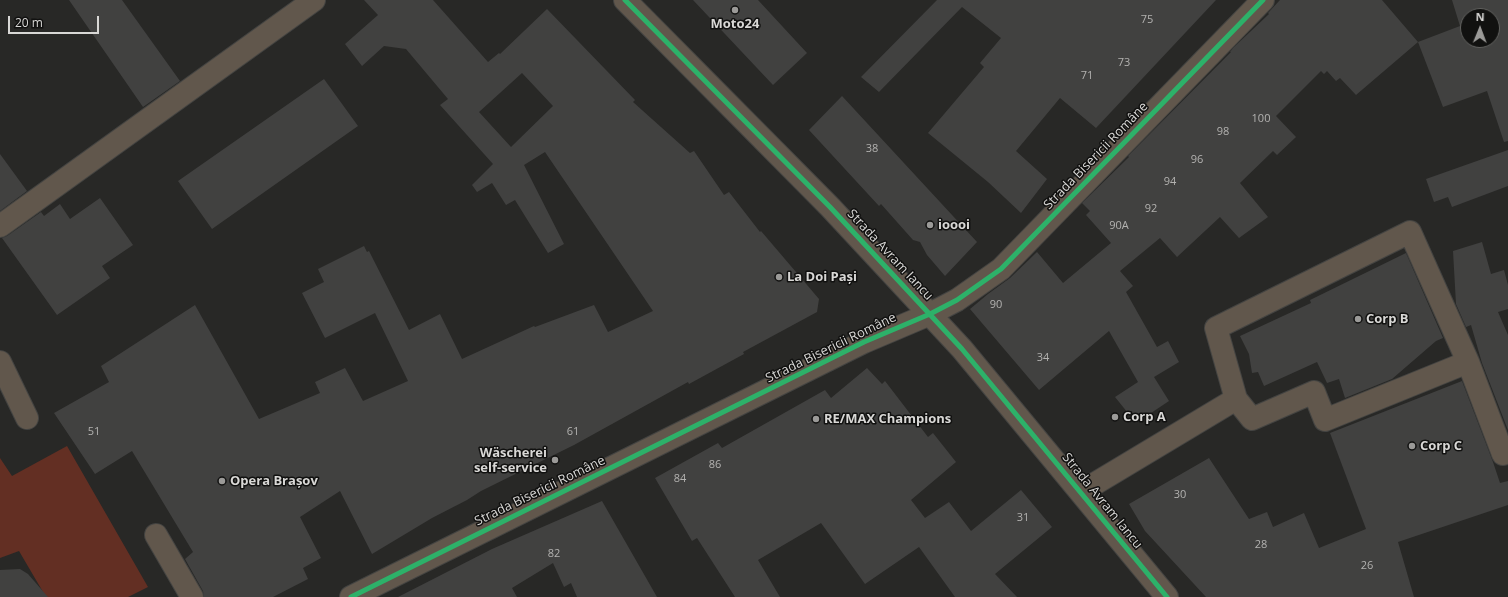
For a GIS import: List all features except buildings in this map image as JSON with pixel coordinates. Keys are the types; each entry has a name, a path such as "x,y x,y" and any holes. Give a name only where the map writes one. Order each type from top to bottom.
{"street":[{"path":"0,226 314,0"},
{"name":"Strada Avram Iancu","path":"625,0 830,207 962,349 1167,597"},
{"name":"Strada Bisericii Române","path":"351,597 856,346 930,314 957,300 1002,270 1263,0"},
{"path":"1468,362 1326,420 1314,392 1252,419 1236,400 1216,328 1410,232 1468,362 1503,454"},
{"path":"0,362 27,418"},
{"path":"1081,492 1236,400"},
{"path":"156,535 192,597"}],"shaded area":[{"path":"67,446 148,587 128,597 46,597 19,551 0,558 0,458 12,476"}],"cycle path":[{"path":"625,0 830,207 962,349 1167,597"},
{"path":"351,597 864,342 930,314 957,300 1001,269 1263,0"}],"place":[{"name":"Moto24","path":"735,10"},
{"name":"ioooi","path":"930,225"},
{"name":"La Doi Pași","path":"779,277"},
{"name":"Corp B","path":"1358,319"},
{"name":"Corp A","path":"1115,417"},
{"name":"RE/MAX Champions","path":"816,419"},
{"name":"Corp C","path":"1412,446"},
{"name":"Wäscherei self-service","path":"555,460"},
{"name":"Opera Brașov","path":"222,481"}]}
